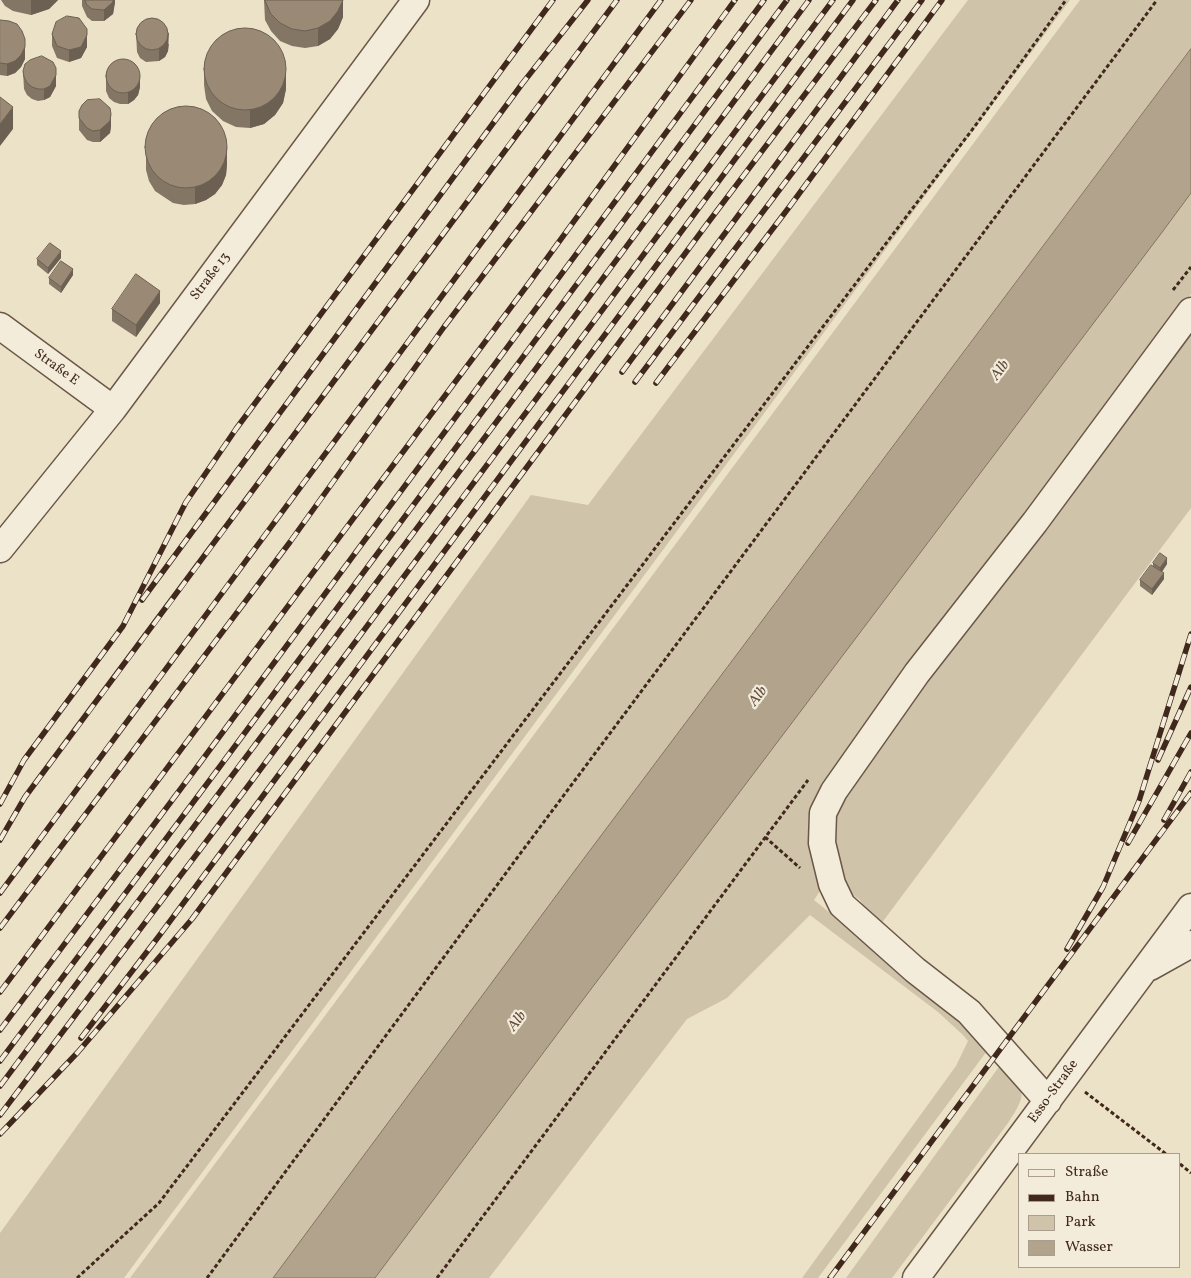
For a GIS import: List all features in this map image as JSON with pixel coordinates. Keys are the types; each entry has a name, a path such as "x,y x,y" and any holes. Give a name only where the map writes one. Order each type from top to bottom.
{"street":[{"name":"Straße 13","path":"0,549 113,409 416,0"},
{"path":"1048,1101 969,1012 915,970 842,905 832,884 822,843 823,812 834,791 917,673 1035,522 1191,311"},
{"name":"Straße E","path":"0,326 113,409"},
{"name":"Esso-Straße","path":"916,1278 1191,907"},
{"path":"1143,972 1191,944"}],"path":[{"path":"78,1278 159,1203 966,138 1066,0"},
{"path":"207,1278 523,850 1157,0"},
{"path":"437,1278 765,837"},
{"path":"1065,1077 1165,1153"},
{"path":"1181,1165 1191,1173"}],"green space":[{"path":"968,0 1070,0 124,1278 0,1278 0,1233 531,495 588,505"},
{"path":"1080,0 1191,0 1191,49 570,877 273,1278 130,1278"},
{"path":"1191,193 1191,294 822,794 822,888 814,900 965,1021 990,1047 818,1278 802,1278 956,1066 968,1041 938,1012 810,915 727,998 687,1019 489,1278 375,1278 576,1009"},
{"path":"1191,320 1191,508 878,928 860,900 848,891 831,867 836,796"},
{"path":"1001,1064 1015,1080 1021,1092 1019,1104 1008,1123 892,1278 846,1278"}],"water":[{"name":"Alb","path":"1191,49 1191,193 1163,231 375,1278 273,1278 570,877"}],"building":[{"path":"85,0 113,0 113,2 104,10 92,9"},
{"path":"265,0 343,0 338,11 330,21 318,28 305,31 292,29 280,23 271,14"},
{"path":"67,16 79,18 87,29 87,35 81,47 69,50 57,46 52,34 56,22"},
{"path":"152,18 158,19 163,23 167,28 167,40 163,45 158,49 152,50 146,49 141,45 137,40 136,34 137,28 141,23 146,19"},
{"path":"0,20 17,24 25,39 25,47 21,55 15,61 7,64 0,63"},
{"path":"245,28 261,31 274,40 283,53 286,69 283,85 274,98 261,107 245,110 229,107 216,98 207,85 204,69 207,53 216,40 229,31"},
{"path":"42,56 53,62 56,68 56,75 50,86 38,89 27,83 23,71 25,64 30,60"},
{"path":"123,59 135,64 140,76 135,88 123,93 111,88 106,76 111,64"},
{"path":"0,97 13,107 0,124"},
{"path":"100,99 110,108 110,121 100,130 93,131 87,128 79,118 79,111 87,100"},
{"path":"186,106 202,109 215,118 224,131 227,147 224,163 215,176 202,185 186,188 170,185 157,176 148,163 145,147 148,131 157,118 170,109"},
{"path":"50,243 61,251 48,268 37,259"},
{"path":"61,261 73,269 61,287 49,278"},
{"path":"136,274 160,291 136,325 112,309"},
{"path":"1160,553 1167,558 1160,568 1153,563"},
{"path":"1151,565 1164,573 1152,589 1140,580"}],"railway":[{"path":"0,804 24,760 123,626 186,502 236,429 553,0"},
{"path":"142,600 522,84 588,0"},
{"path":"0,840 25,797 617,0"},
{"path":"0,893 661,0"},
{"path":"0,928 290,542 444,327 691,0"},
{"path":"0,992 529,283 735,0"},
{"path":"0,1030 197,767 764,0"},
{"path":"0,1061 787,0"},
{"path":"0,1086 809,0"},
{"path":"0,1115 248,786 833,0"},
{"path":"81,1038 159,936 853,0"},
{"path":"0,1134 78,1052 192,919 707,224 876,0"},
{"path":"622,372 898,0"},
{"path":"635,382 922,0"},
{"path":"656,383 942,0"},
{"path":"1067,949 1103,887 1139,801 1191,634"},
{"path":"1158,760 1191,687"},
{"path":"1128,843 1191,733"},
{"path":"1164,820 1191,772"},
{"path":"830,1278 1191,793"}]}
